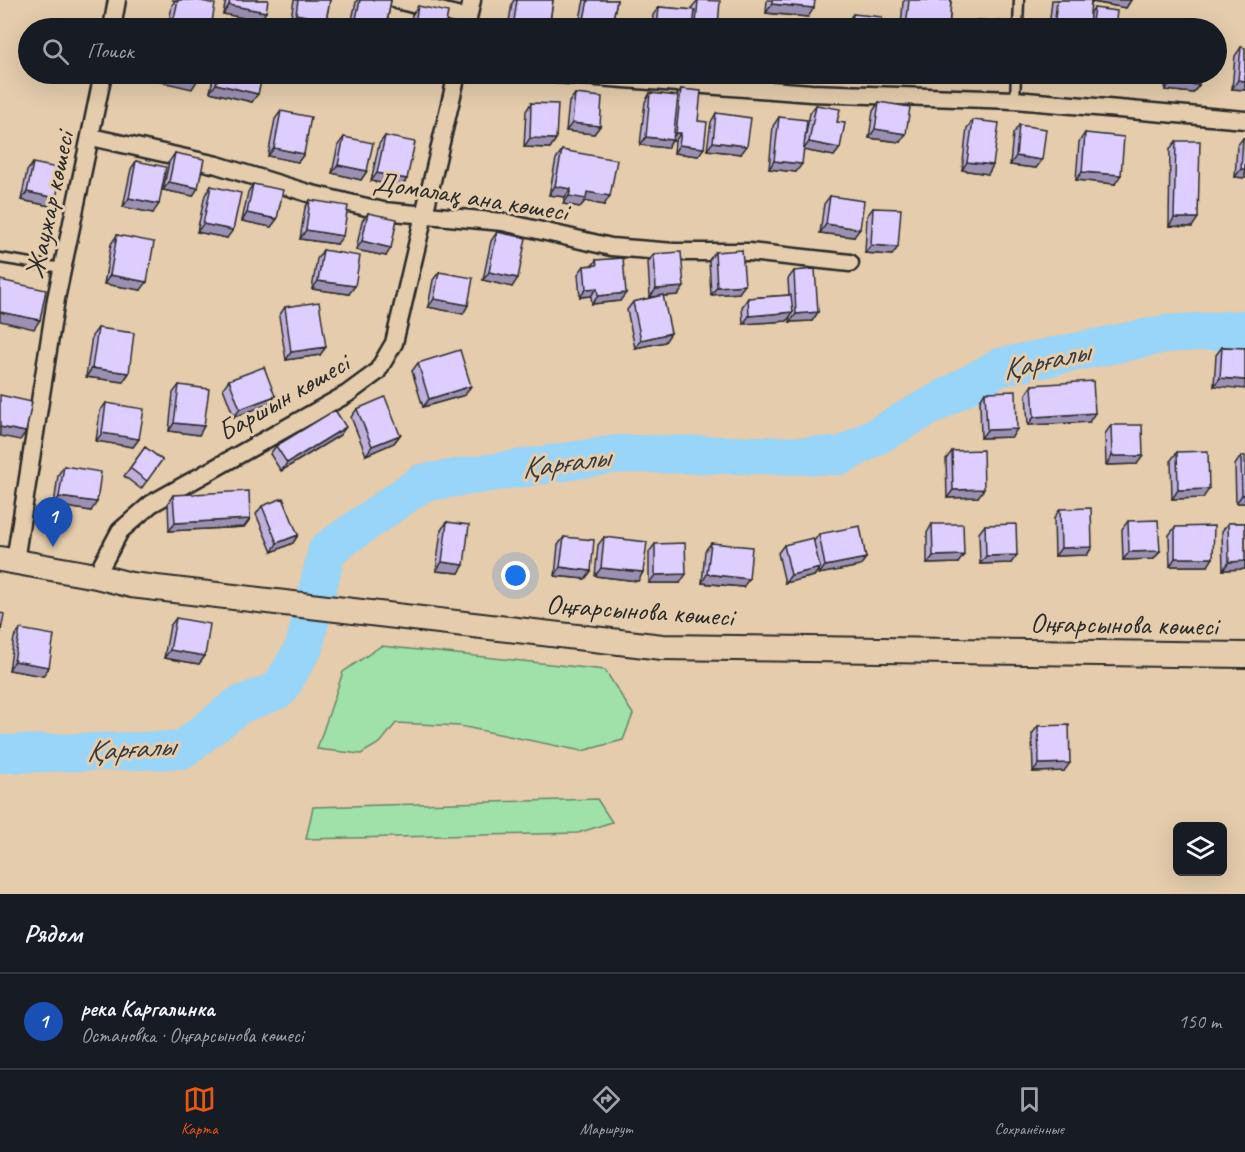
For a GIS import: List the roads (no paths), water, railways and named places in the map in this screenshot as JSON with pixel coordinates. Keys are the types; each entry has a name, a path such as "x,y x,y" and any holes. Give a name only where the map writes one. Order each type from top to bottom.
{"main road":[{"name":"Оңғарсынова көшесі","path":"8,560 96,576 131,585 662,647 1245,656"}],"street":[{"path":"114,18 117,0"},
{"path":"397,0 452,18"},
{"path":"468,18 472,0"},
{"name":"Жаужар көшесі","path":"8,560 62,268 101,84"},
{"name":"Баршын көшесі","path":"96,576 120,531 151,504 347,394 377,372 394,344 455,84"},
{"path":"690,84 811,93 1015,100 1245,120"},
{"name":"Домалақ ана көшесі","path":"91,137 218,165 308,193 383,212 503,222 611,248 674,252 749,252 850,263"}],"lane":[{"path":"1018,18 1019,0"},
{"path":"1015,100 1016,84"},
{"path":"0,258 62,268"}],"waterway":[{"name":"Қарғалы","path":"0,754 182,750 239,705 279,690 304,647 327,550 422,483 618,454 841,456 1000,367 1166,334 1245,329"}],"place":[{"name":"река Каргалинка","path":"53,547"}]}
